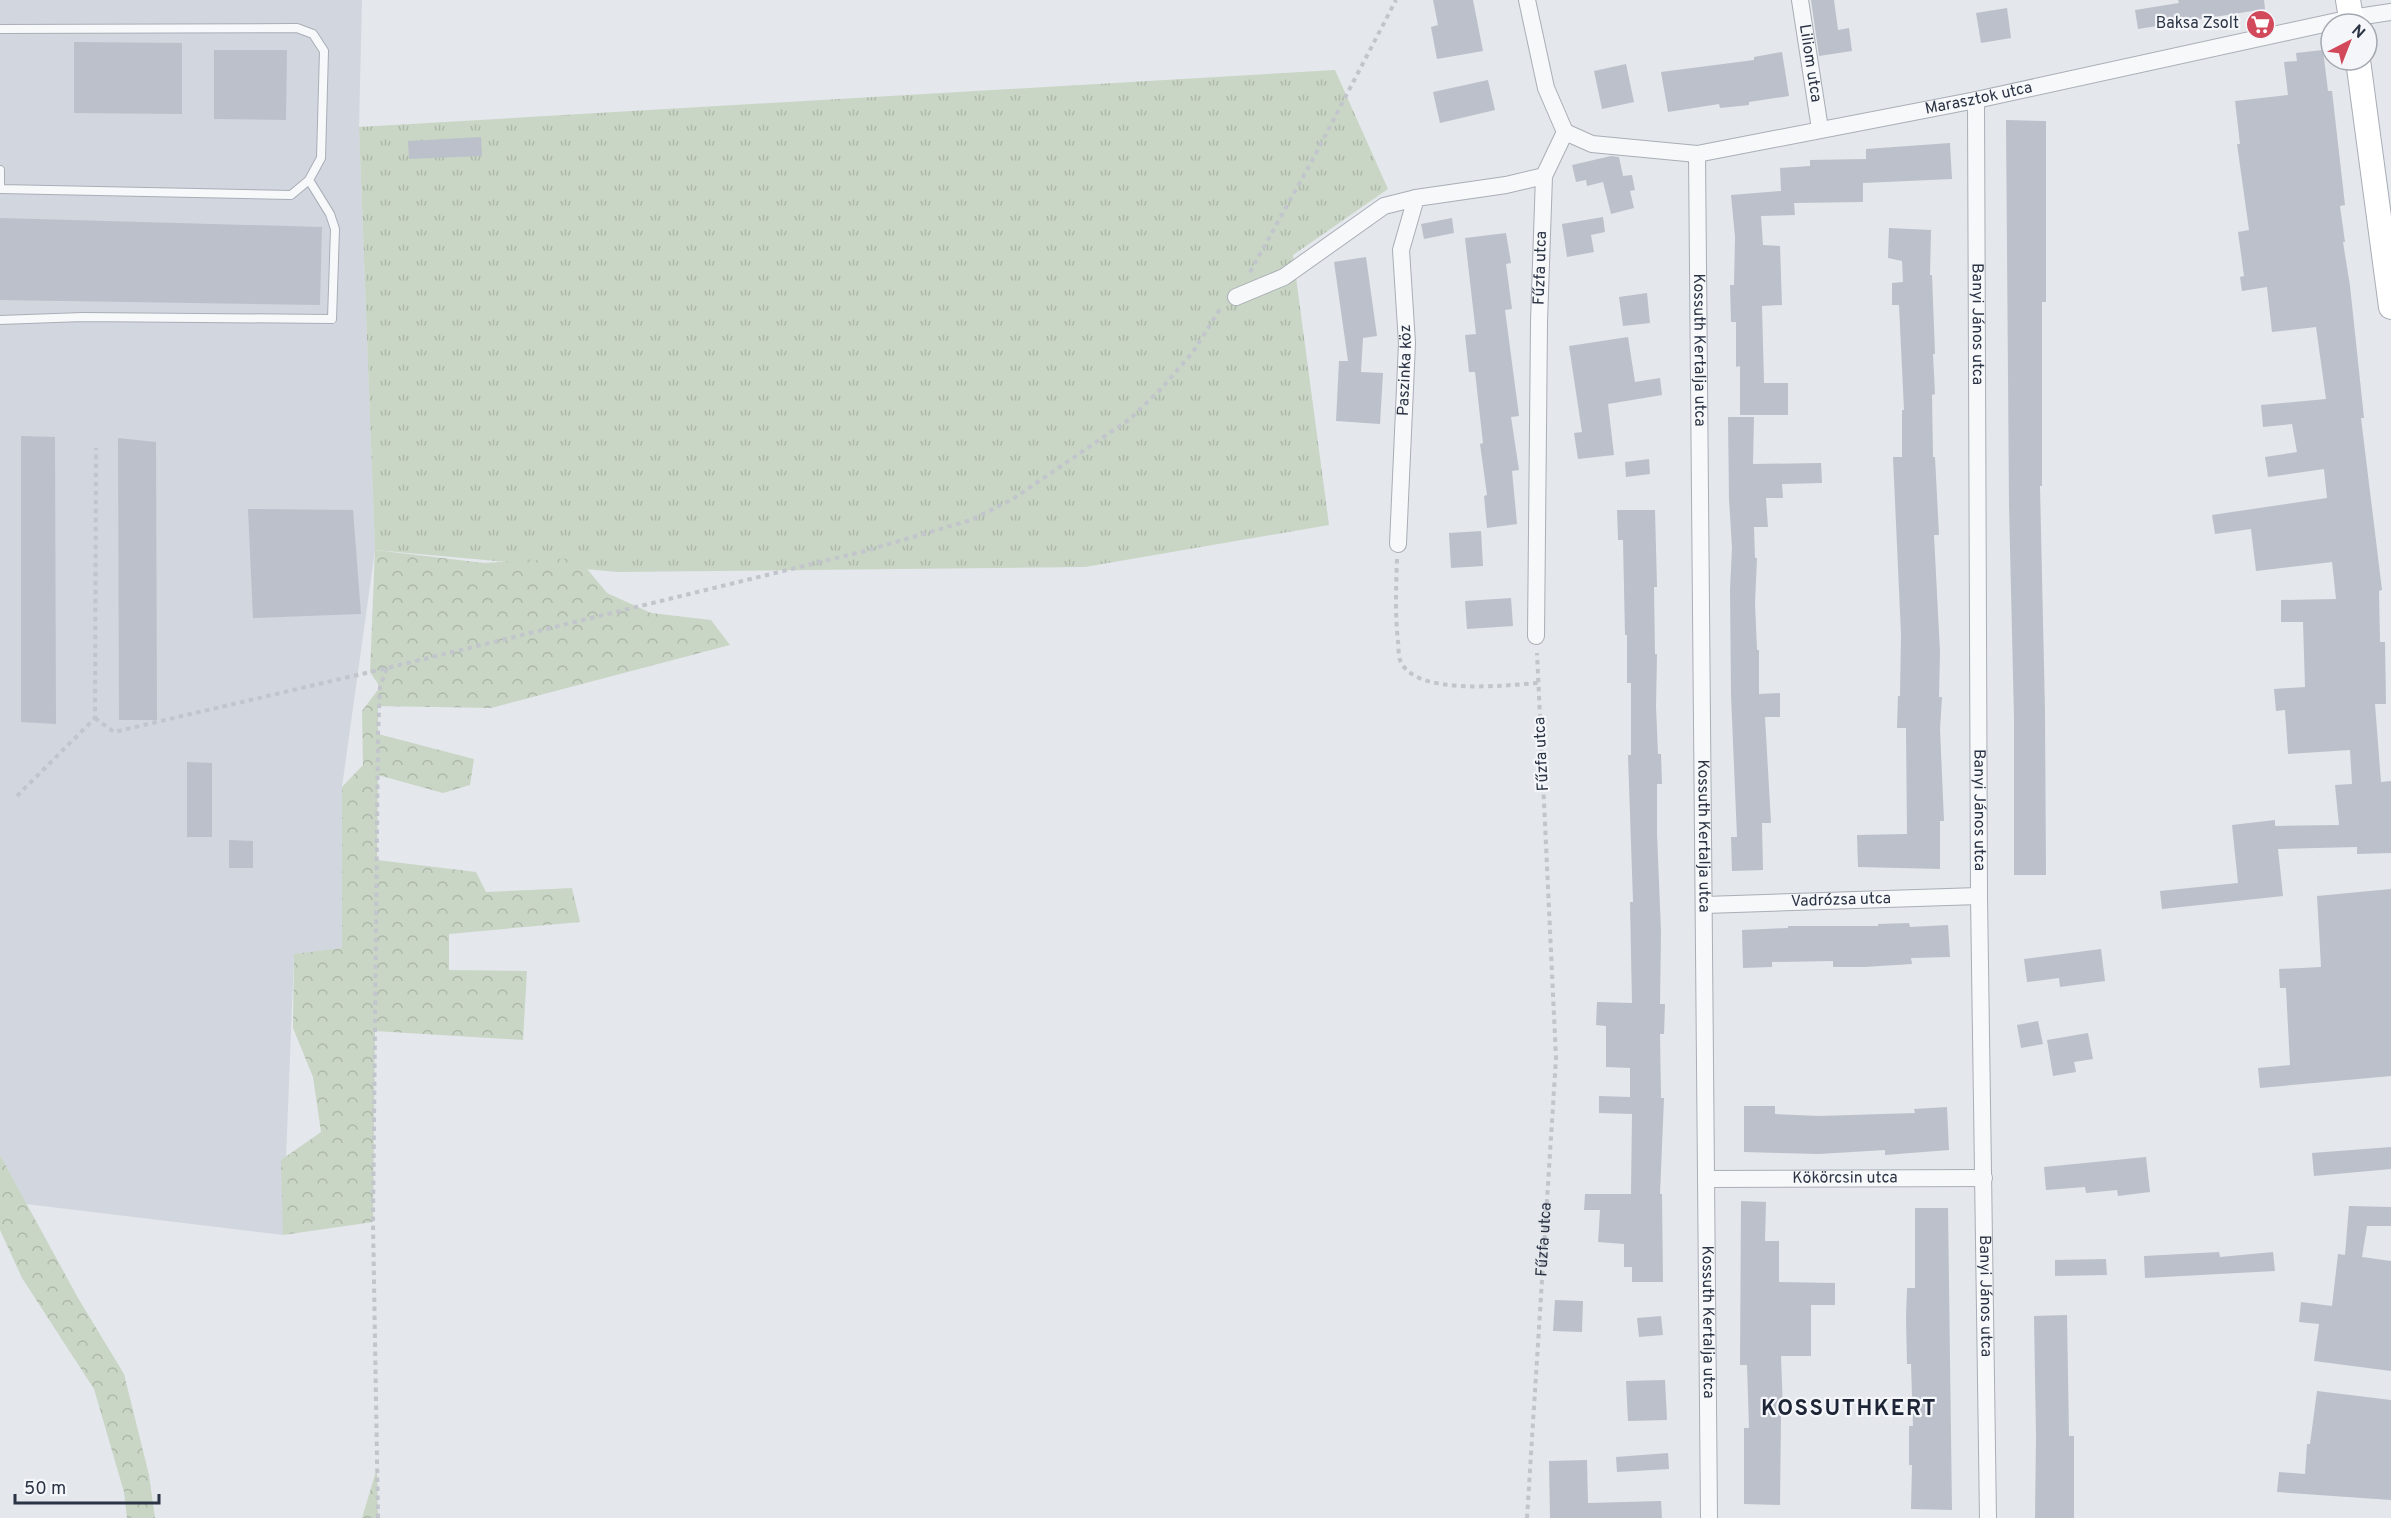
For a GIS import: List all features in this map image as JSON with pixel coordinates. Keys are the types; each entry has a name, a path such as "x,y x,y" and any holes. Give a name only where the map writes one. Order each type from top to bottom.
{"street":[{"path":"1527,0 1546,88 1565,132"},
{"name":"Liliom utca","path":"1800,0 1820,129"},
{"name":"Marasztok utca","path":"1565,132 1592,144 1696,154 1976,100 2319,21"},
{"path":"2360,72 2391,307"},
{"name":"Banyi János utca","path":"1976,100 1979,896 1988,1518"},
{"name":"Fűzfa utca","path":"1536,636 1539,322 1544,176 1565,132"},
{"name":"Kossuth Kertalja utca","path":"1696,154 1710,1518"},
{"path":"1236,297 1284,277 1384,206 1416,198 1506,185 1544,176"},
{"name":"Paszinka köz","path":"1398,544 1407,344 1401,250 1416,198"},
{"name":"Vadrózsa utca","path":"1704,905 1979,896"},
{"name":"Kökörcsin utca","path":"1707,1179 1984,1178"}],"lane":[{"path":"0,29 297,28 312,34 324,51 321,158 309,180 291,195 0,189 0,170"},
{"path":"0,320 83,317 332,319 335,229 330,214 309,180"}],"path":[{"path":"95,718 114,732 387,668 865,551 971,519 1013,500 1130,419 1161,389 1193,352 1226,300 1236,297 1313,159 1396,0"},
{"path":"17,796 95,718 96,448"},
{"path":"1398,544 1396,617 1400,660 1410,674 1422,679 1463,686 1538,683"},
{"name":"Fűzfa utca","path":"1527,1518 1556,1058 1536,636"},
{"path":"378,1518 373,1222 378,734 380,687 387,668"}],"shaded area":[{"path":"0,0 362,0 359,127 375,550 342,787 342,948 294,955 283,1235 26,1204 0,1155"}],"green space":[{"path":"1335,70 1388,189 1293,255 1329,525 1085,567 618,572 375,550 359,127"},
{"path":"375,550 484,563 578,558 607,593 651,613 711,620 730,645 491,708 378,706 378,734 474,759 470,785 443,793 378,775 377,860 476,872 486,892 572,888 580,922 449,934 449,970 527,971 523,1040 375,1031 373,1222 283,1235 281,1160 321,1132 313,1077 293,1028 294,954 342,948 342,787 363,765 362,711 380,687 370,672"},
{"path":"0,1155 78,1298 124,1374 149,1475 155,1518 127,1518 124,1492 94,1389 22,1278 0,1230"},
{"path":"377,1468 378,1518 362,1518"}],"building":[{"path":"1433,0 1473,0 1483,51 1437,59 1431,27 1438,25"},
{"path":"1811,0 1834,0 1838,30 1849,28 1852,51 1819,56"},
{"path":"2178,0 2264,0 2265,9 2138,29 2135,10 2179,3"},
{"path":"2007,8 2011,38 1981,43 1976,13"},
{"path":"74,42 182,43 182,114 74,113"},
{"path":"214,50 287,50 286,120 214,119"},
{"path":"2319,50 2319,72 2326,72 2328,91 2332,91 2345,205 2340,206 2345,242 2343,242 2350,286 2364,418 2361,418 2382,590 2379,591 2380,642 2385,642 2386,704 2375,704 2381,782 2391,781 2391,853 2357,854 2357,847 2278,849 2283,896 2162,909 2160,891 2238,883 2232,825 2275,820 2275,826 2339,825 2335,785 2352,784 2350,750 2288,754 2285,710 2276,711 2274,689 2305,687 2303,622 2281,622 2281,600 2336,599 2332,562 2256,571 2251,529 2215,534 2212,515 2327,498 2324,469 2268,477 2265,457 2297,452 2292,424 2263,427 2261,405 2326,399 2316,327 2272,332 2267,287 2242,291 2240,277 2244,276 2238,232 2249,230 2237,144 2240,144 2235,101 2288,95 2284,62 2297,61 2296,53"},
{"path":"1782,52 1789,96 1749,102 1749,105 1720,108 1719,104 1668,112 1661,72 1754,60 1754,57"},
{"path":"1626,64 1634,102 1602,109 1594,71"},
{"path":"1488,80 1495,110 1440,123 1433,92"},
{"path":"2006,120 2046,121 2046,302 2042,302 2042,486 2040,486 2046,875 2014,875"},
{"path":"481,137 482,156 409,159 408,141"},
{"path":"1950,143 1952,179 1863,183 1863,202 1794,203 1795,215 1761,216 1763,245 1780,246 1782,305 1762,306 1764,383 1788,383 1788,415 1740,415 1740,366 1736,367 1736,322 1731,322 1730,285 1734,285 1735,237 1731,195 1781,191 1780,168 1810,166 1810,160 1866,159 1866,149"},
{"path":"1611,156 1619,157 1623,176 1632,175 1635,190 1630,191 1634,208 1611,214 1603,182 1587,186 1586,180 1576,182 1572,165"},
{"path":"1603,217 1605,232 1591,235 1594,252 1567,257 1562,224"},
{"path":"0,218 322,227 320,305 0,300"},
{"path":"1452,218 1454,233 1424,239 1421,224"},
{"path":"1889,228 1931,230 1930,275 1932,275 1935,354 1933,354 1935,394 1932,395 1933,457 1935,457 1939,535 1934,535 1940,652 1939,697 1942,697 1940,729 1944,821 1940,821 1940,869 1858,867 1857,835 1907,834 1906,728 1897,728 1901,634 1893,457 1902,457 1902,410 1904,410 1899,305 1892,305 1892,283 1903,282 1902,261 1888,258"},
{"path":"1506,233 1511,263 1506,264 1512,309 1505,310 1519,416 1511,417 1519,470 1512,471 1517,524 1487,528 1484,496 1487,495 1480,444 1483,443 1475,372 1469,372 1465,335 1476,334 1465,238"},
{"path":"1366,257 1377,336 1363,338 1361,372 1383,373 1380,424 1336,421 1339,361 1348,361 1334,262"},
{"path":"1647,293 1650,323 1623,326 1619,297"},
{"path":"1628,337 1635,382 1660,378 1662,395 1608,404 1614,455 1578,459 1574,433 1582,432 1569,346"},
{"path":"1728,417 1754,417 1753,464 1821,463 1822,483 1782,484 1783,498 1766,498 1768,527 1754,527 1755,558 1757,558 1755,603 1757,650 1759,650 1759,694 1780,693 1780,717 1765,717 1771,823 1762,823 1763,870 1732,871 1731,837 1737,837 1731,695 1732,548"},
{"path":"21,436 55,437 56,724 21,722"},
{"path":"118,438 156,442 157,720 119,720"},
{"path":"1649,459 1650,474 1626,477 1625,462"},
{"path":"248,509 353,510 361,614 253,618"},
{"path":"1617,510 1655,510 1656,706 1662,784 1657,784 1661,932 1660,1004 1665,1004 1664,1034 1660,1034 1661,1098 1664,1098 1660,1194 1662,1194 1663,1282 1632,1282 1632,1267 1624,1267 1624,1244 1598,1242 1600,1210 1584,1210 1585,1194 1631,1194 1632,1114 1599,1113 1599,1096 1630,1097 1630,1068 1606,1067 1606,1026 1596,1025 1597,1002 1632,1003 1630,902 1633,902 1628,755 1631,755 1631,683 1627,683 1623,540 1618,540"},
{"path":"1481,531 1483,566 1451,568 1449,533"},
{"path":"1511,598 1513,626 1467,629 1465,601"},
{"path":"187,762 212,763 212,837 187,837"},
{"path":"229,840 253,841 253,868 229,868"},
{"path":"2391,889 2391,1076 2260,1088 2258,1068 2290,1065 2286,988 2280,988 2279,969 2321,967 2317,896"},
{"path":"1909,923 1910,927 1948,925 1950,957 1911,958 1912,964 1864,967 1833,967 1833,961 1772,962 1772,967 1743,968 1742,930 1788,928 1788,926 1878,926 1878,924"},
{"path":"2101,949 2105,981 2060,987 2059,978 2027,982 2024,959"},
{"path":"2038,1021 2043,1044 2021,1048 2017,1025"},
{"path":"2088,1033 2093,1059 2074,1062 2076,1072 2053,1076 2047,1040"},
{"path":"1744,1106 1775,1106 1775,1114 1819,1116 1915,1113 1914,1109 1947,1107 1949,1150 1885,1155 1885,1150 1819,1154 1744,1152"},
{"path":"2391,1147 2391,1169 2314,1176 2312,1153"},
{"path":"2146,1157 2150,1192 2118,1196 2117,1190 2086,1193 2085,1187 2046,1190 2044,1167"},
{"path":"1741,1201 1766,1202 1765,1241 1779,1241 1779,1282 1835,1283 1835,1305 1811,1305 1811,1356 1781,1356 1783,1413 1781,1414 1780,1505 1744,1504 1744,1428 1749,1428 1747,1365 1740,1365"},
{"path":"2349,1206 2391,1207 2391,1226 2367,1226 2362,1257 2391,1261 2391,1371 2314,1361 2319,1324 2299,1322 2301,1302 2332,1306 2338,1254 2345,1255"},
{"path":"1915,1208 1948,1208 1952,1510 1911,1509 1912,1465 1909,1465 1909,1426 1913,1426 1911,1364 1907,1364 1906,1318 1907,1288 1915,1288"},
{"path":"2219,1252 2220,1257 2273,1252 2275,1271 2145,1278 2144,1256"},
{"path":"2106,1259 2107,1275 2055,1276 2055,1260"},
{"path":"1555,1300 1583,1301 1582,1332 1553,1331"},
{"path":"2067,1315 2069,1436 2074,1436 2074,1518 2035,1518 2034,1316"},
{"path":"1661,1316 1663,1335 1639,1337 1637,1318"},
{"path":"1665,1380 1667,1420 1628,1421 1626,1381"},
{"path":"2317,1391 2391,1400 2391,1500 2277,1492 2279,1472 2305,1474 2307,1444 2310,1444"},
{"path":"1668,1453 1669,1469 1617,1472 1616,1457"},
{"path":"1587,1460 1588,1503 1661,1501 1662,1518 1550,1518 1549,1461"}],"place":[{"name":"Baksa Zsolt","path":"2260,24"}],"district":[{"name":"KOSSUTHKERT","path":"1849,1409"}]}
